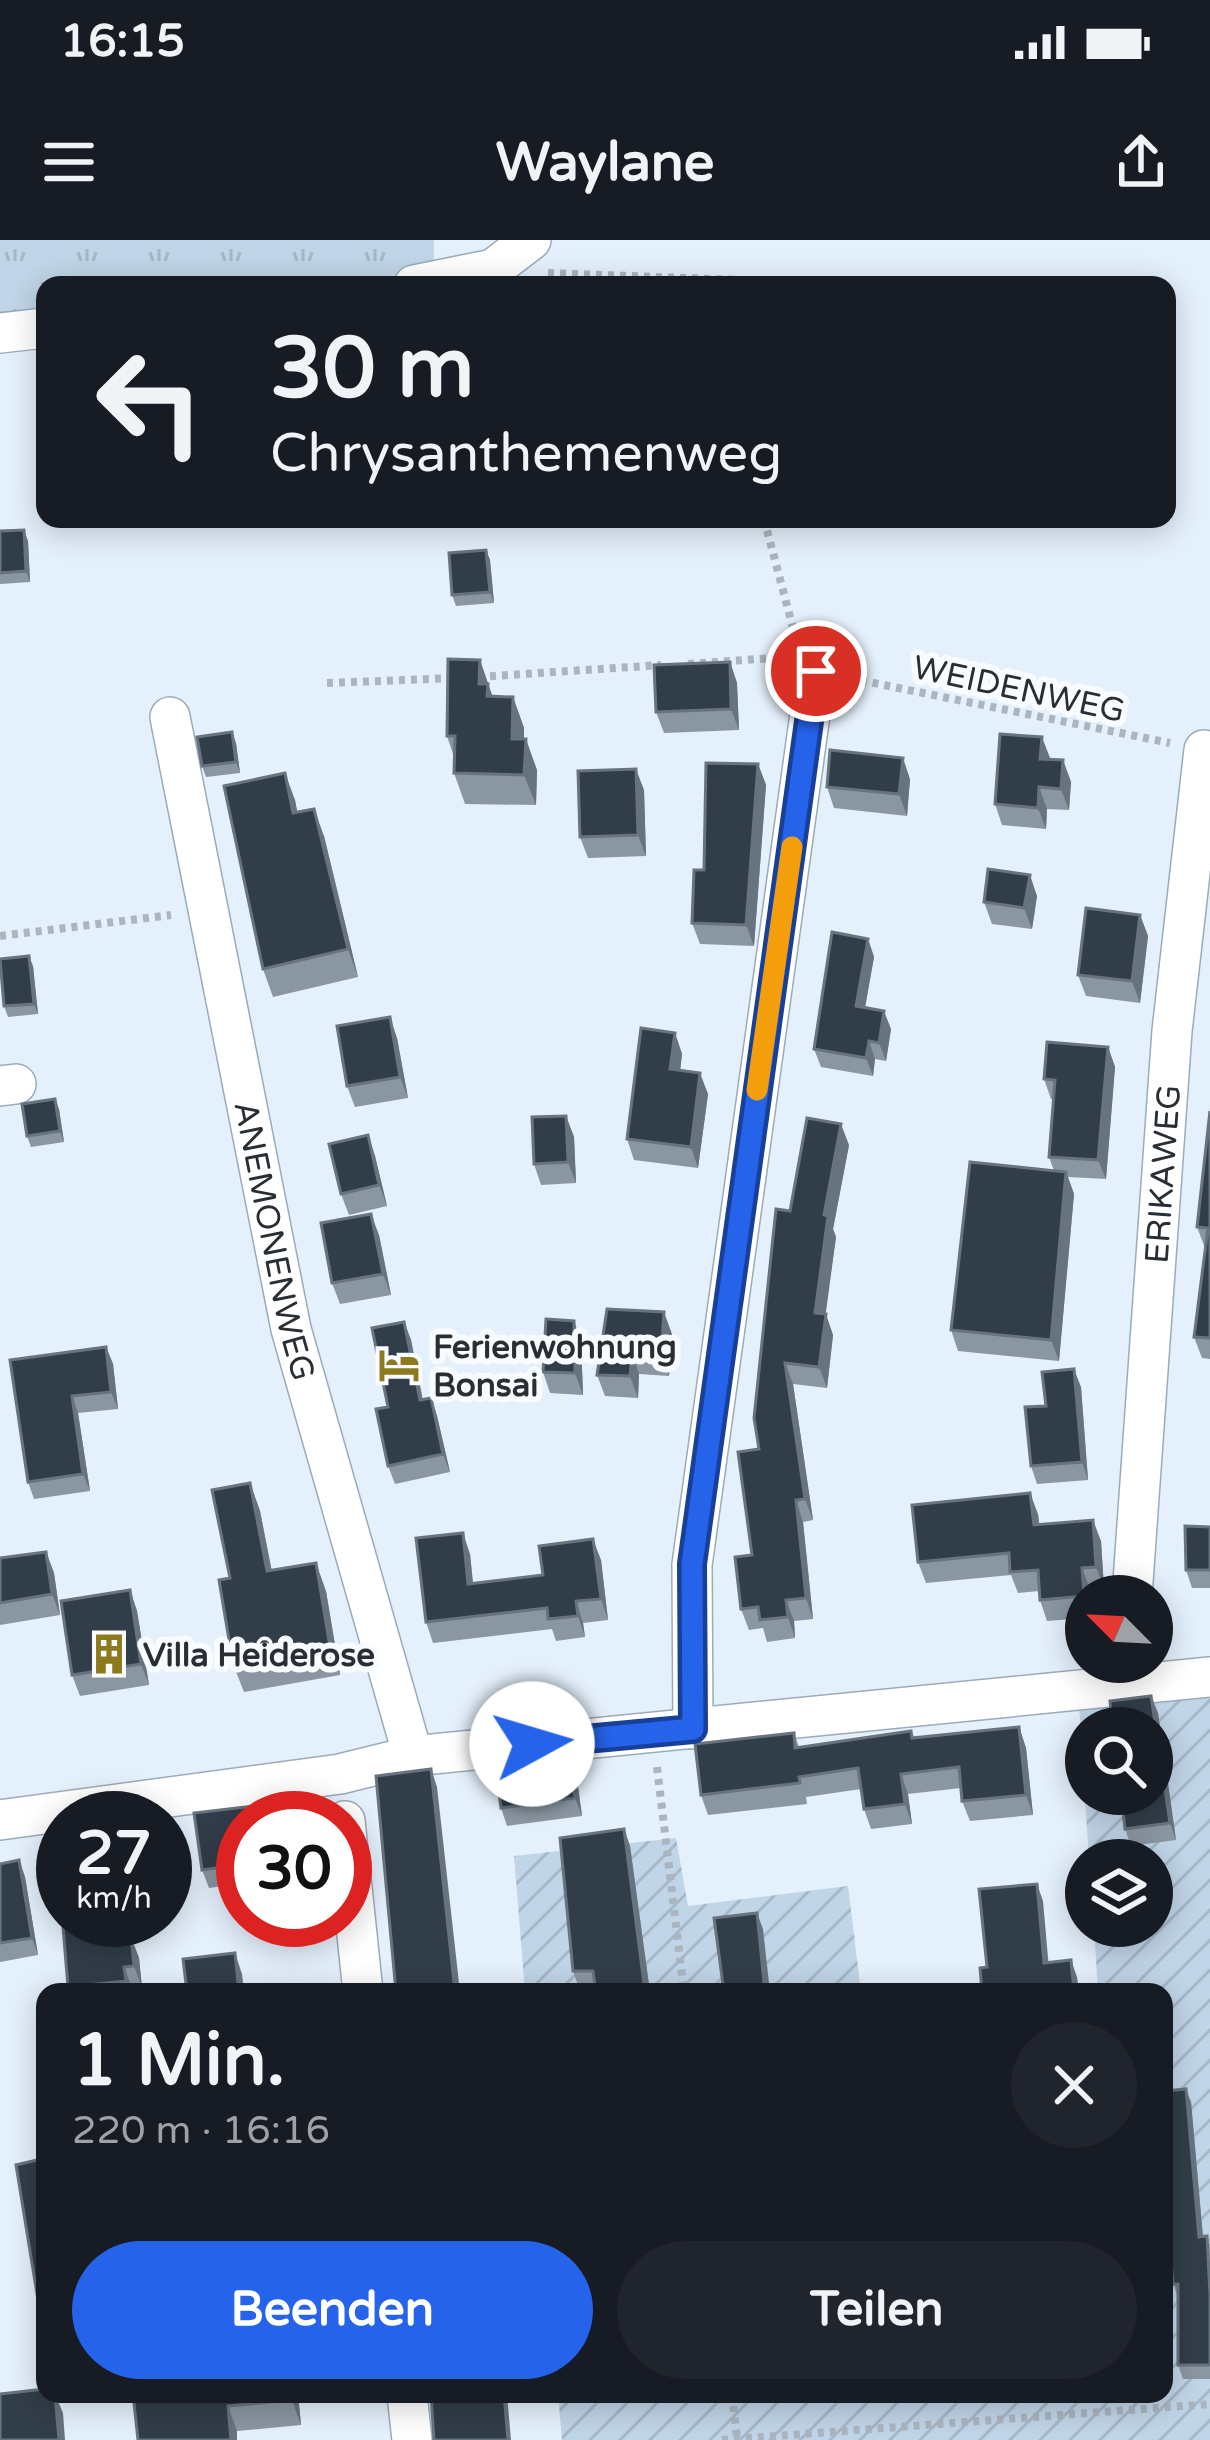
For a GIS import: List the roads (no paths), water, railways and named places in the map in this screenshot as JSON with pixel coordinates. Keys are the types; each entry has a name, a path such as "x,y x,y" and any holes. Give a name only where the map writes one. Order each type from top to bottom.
{"street":[{"path":"458,276 493,269 532,240"},
{"path":"0,333 36,329"},
{"path":"693,1729 692,1564 808,664"},
{"name":"ANEMONENWEG","path":"170,717 291,1329 413,1756"},
{"name":"ERIKAWEG","path":"1133,1575 1172,1031 1204,750"},
{"path":"1173,1675 1210,1677"},
{"path":"0,1820 340,1774 413,1756 693,1729 1065,1681"},
{"path":"340,1774 342,1791"},
{"path":"359,1947 363,1983"},
{"path":"408,2403 412,2440"}],"place":[{"name":"Ferienwohnung Bonsai","path":"399,1365"},
{"name":"Villa Heiderose","path":"109,1654"}]}
